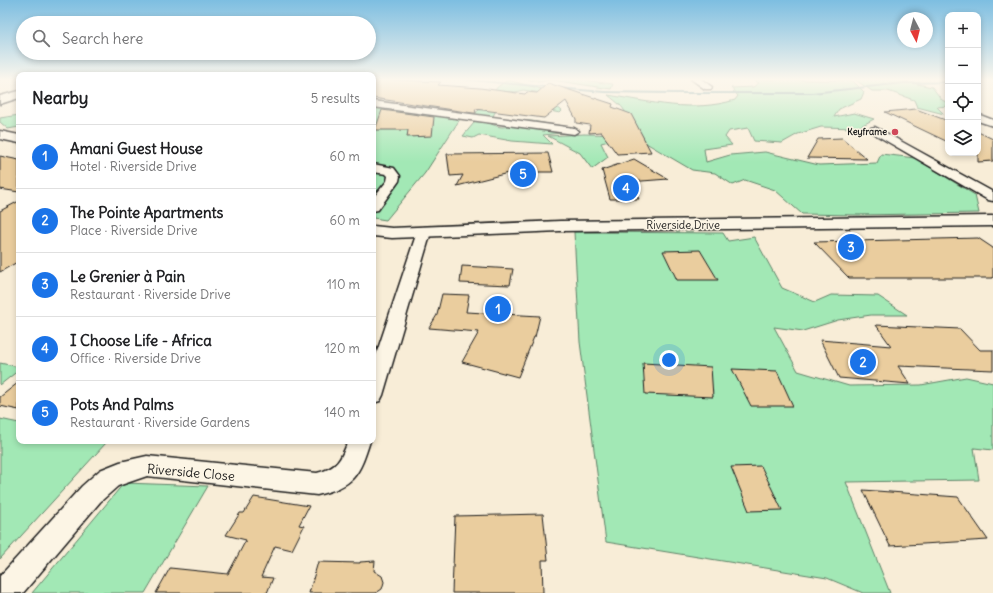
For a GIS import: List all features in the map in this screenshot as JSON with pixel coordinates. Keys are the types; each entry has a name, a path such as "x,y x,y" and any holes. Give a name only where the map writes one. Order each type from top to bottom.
{"street":[{"path":"393,107 574,131"},
{"path":"981,118 993,123"},
{"path":"875,130 993,197"},
{"path":"2,134 16,138"},
{"path":"376,169 393,173 394,176 393,181 376,203"},
{"name":"Riverside Drive","path":"376,230 392,233 560,226 990,223"},
{"path":"376,385 424,232"},
{"name":"Riverside Close","path":"4,593 91,494 109,478 120,473 146,466 318,484 340,477 350,465 358,444"}],"green space":[{"path":"376,107 460,119 425,173 386,220 376,218"},
{"path":"483,107 557,107 562,111 560,113 545,110 497,109 491,124 499,127 505,127 516,120 532,121 570,128 561,133 543,135 552,144 512,141 479,135 473,138 463,136 474,123 468,116 474,114"},
{"path":"622,107 844,107 839,109 834,117 854,113 874,119 857,128 821,127 798,134 782,143 754,141 748,128 729,131 725,137 732,145 704,149 706,162 730,155 765,152 819,165 877,163 881,154 915,158 975,195 979,213 858,215 802,214 775,190 745,180 733,185 715,173 692,170 646,143 613,140 601,143 608,157 592,169 580,153 548,136 584,134 626,135 626,116"},
{"path":"917,107 941,107 937,107 944,114"},
{"path":"16,115 16,128 8,129 0,122 0,118"},
{"path":"574,232 723,233 728,241 754,237 782,288 815,302 831,295 878,296 907,315 871,315 838,320 803,331 774,327 798,371 849,386 921,385 966,377 993,383 993,450 974,448 979,480 846,482 890,593 863,593 827,578 606,542 580,342"},
{"path":"0,363 16,366 16,372 0,385"},
{"path":"0,419 16,422 16,444 105,444 0,559"},
{"path":"124,483 208,486 145,593 32,593"}],"building":[{"path":"431,107 559,107 544,118 475,109 476,113"},
{"path":"569,107 612,107 631,114 651,152 617,154 601,132 589,133 590,125 576,123 576,119"},
{"path":"916,109 945,120 945,141 885,112"},
{"path":"382,110 434,117 432,136 407,137 408,130 376,130"},
{"path":"981,133 993,139 993,161 978,162 978,156 981,156"},
{"path":"842,138 867,159 807,158 818,139"},
{"path":"548,153 553,172 512,172 457,186 463,175 450,176 447,154"},
{"path":"0,156 16,159 16,192 0,189"},
{"path":"634,159 668,179 629,182 639,199 610,199 602,170"},
{"path":"16,203 16,263 0,272 0,211"},
{"path":"978,238 993,248 993,278 849,278 814,242"},
{"path":"700,250 718,280 677,280 663,251"},
{"path":"462,266 513,269 510,285 460,283"},
{"path":"442,294 469,295 466,312 540,316 535,337 518,377 462,362 479,332 429,328 437,315"},
{"path":"876,325 960,329 980,350 993,350 993,370 898,366 910,384 839,378 820,340 891,346"},
{"path":"643,363 711,367 713,397 645,394"},
{"path":"732,369 777,371 793,406 751,406"},
{"path":"16,384 16,409 0,406 0,397"},
{"path":"761,466 782,510 749,511 731,467"},
{"path":"863,490 958,497 988,540 890,546"},
{"path":"254,497 309,506 299,525 304,526 292,550 275,546 261,577 273,578 267,593 156,593 170,568 228,574 246,540 226,535 240,513 244,513"},
{"path":"543,514 548,560 542,560 543,593 452,593 455,516"},
{"path":"375,561 374,571 382,576 384,582 382,589 376,593 309,593 318,562 360,563"}],"place":[{"name":"Keyframe","path":"895,132"},
{"name":"Pots And Palms","path":"523,174"},
{"name":"I Choose Life - Africa","path":"626,188"},
{"name":"Le Grenier à Pain","path":"851,247"},
{"name":"Amani Guest House","path":"498,309"},
{"name":"The Pointe Apartments","path":"863,362"}]}
